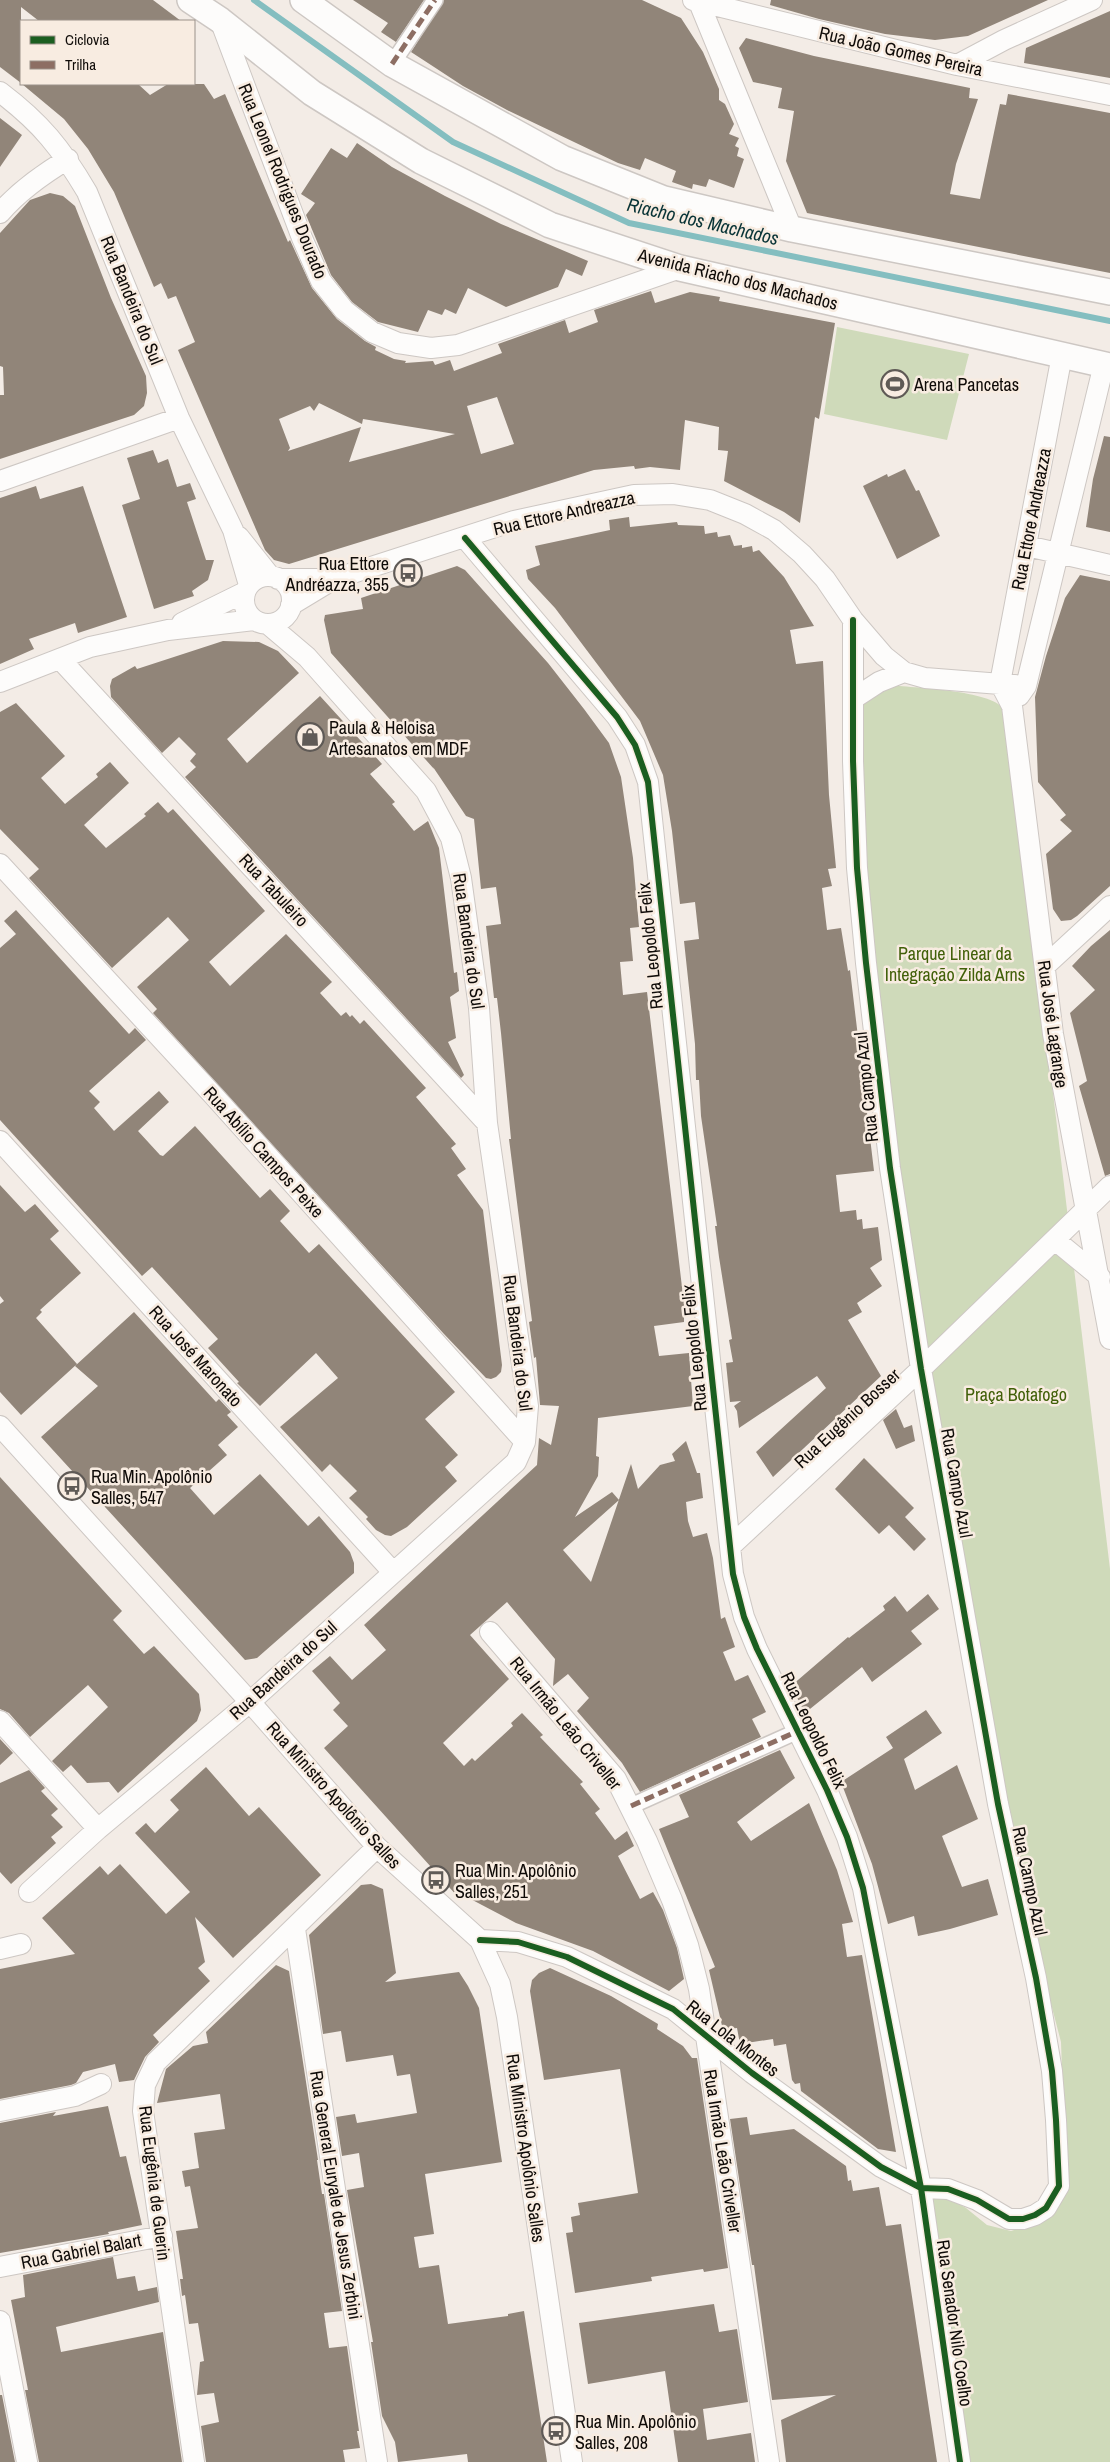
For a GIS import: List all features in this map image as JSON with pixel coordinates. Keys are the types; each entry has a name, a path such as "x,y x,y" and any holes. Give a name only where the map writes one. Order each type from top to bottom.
{"street":[{"name":"Avenida Riacho dos Machados","path":"190,0 220,20 312,93 421,161 550,225 680,268 1107,365"},
{"path":"303,0 392,64 562,158 664,199 792,229 1110,292"},
{"path":"392,64 435,0"},
{"path":"957,65 1004,40 1092,0"},
{"path":"697,1 792,229"},
{"name":"Rua João Gomes Pereira","path":"697,1 957,65 1110,95"},
{"name":"Rua Leonel Rodrigues Dourado","path":"220,20 302,238 321,281 344,310 372,332 398,342 431,348 458,345 680,268"},
{"name":"Rua Bandeira do Sul","path":"0,92 29,113 68,159 87,192 179,418 232,530 247,589"},
{"path":"0,213 10,201 44,173 68,159"},
{"name":"Rua Ettore Andreazza","path":"1000,683 1062,355"},
{"name":"Rua Ettore Andreazza","path":"1012,706 1026,686 1107,365"},
{"path":"0,482 179,418"},
{"name":"Rua Ettore Andreazza","path":"290,609 334,579 514,521 634,494 673,494 710,500 745,514 774,530 795,548 825,579 853,620 884,656 904,672 925,678 1026,686"},
{"name":"Rua Bandeira do Sul","path":"232,530 274,578"},
{"name":"Rua Leopoldo Felix","path":"465,538 617,716 634,745 648,782 668,985 732,1545 733,1574 744,1616 757,1649 798,1731 847,1837 863,1888 921,2188"},
{"path":"1027,546 1110,565"},
{"path":"0,682 90,647 168,630 282,619 290,609 290,590 274,578 262,577 247,589 168,630"},
{"name":"Rua Ettore Andreazza","path":"274,578 334,579"},
{"path":"247,589 245,607 261,622"},
{"name":"Rua Bandeira do Sul","path":"290,609 307,657"},
{"name":"Rua Campo Azul","path":"853,620 857,868 866,963 892,1178 921,1369 998,1804 1036,1978 1052,2072 1059,2186 1046,2208 1035,2215 1023,2219 1009,2219 977,2200 948,2189 921,2188"},
{"name":"Rua Bandeira do Sul","path":"29,1892 98,1829 250,1702 392,1571 516,1462 525,1442 528,1406 487,1123 479,1008 461,878 451,838 426,791 307,657 261,622"},
{"name":"Rua Tabuleiro","path":"60,659 487,1123"},
{"path":"853,700 880,682 904,672"},
{"path":"1000,683 1012,706"},
{"name":"Rua José Lagrange","path":"1012,706 1053,1034 1100,1277 1110,1339"},
{"name":"Rua Abílio Campos Peixe","path":"0,864 214,1096 525,1442"},
{"path":"1045,966 1110,906"},
{"name":"Rua José Maronato","path":"0,1141 392,1571"},
{"name":"Rua Eugênio Bosser","path":"732,1545 921,1369 1110,1186"},
{"path":"1055,1240 1100,1277"},
{"name":"Rua Ministro Apolônio Salles","path":"0,1426 250,1702 377,1847 480,1940 500,1984 507,2017 572,2462"},
{"name":"Rua Irmão Leão Criveller","path":"490,1632 596,1753 616,1779 631,1806 672,1900 688,1945 698,1989 703,2032 714,2085 769,2462"},
{"path":"0,1721 98,1829"},
{"path":"631,1806 798,1731"},
{"name":"Rua Eugênia de Guerin","path":"194,2462 143,2111 145,2085 156,2062 295,1929 377,1847"},
{"name":"Rua General Euryale de Jesus Zerbini","path":"295,1929 377,2462"},
{"name":"Rua Lola Montes","path":"480,1940 518,1942 567,1957 673,2009 752,2073 881,2167 921,2188"},
{"path":"0,1948 20,1944"},
{"path":"0,2111 75,2096 101,2084"},
{"name":"Rua Senador Nilo Coelho","path":"921,2188 960,2462"},
{"name":"Rua Gabriel Balart","path":"0,2267 162,2236"},
{"path":"0,2321 27,2462"}],"green space":[{"name":"Arena Pancetas","path":"837,327 969,354 947,440 824,414"},
{"name":"Parque Linear da Integração Zilda Arns","path":"884,685 946,690 980,697 993,701 1002,707 1008,717 1110,1569 1110,2462 969,2462 931,2200 936,2196 950,2199 966,2208 987,2225 1011,2231 1036,2223 1066,2182 1061,2042 1011,1850 904,1212 862,838 862,705"}],"building":[{"path":"0,0 153,0 180,20 38,20 21,7 20,82 0,67"},
{"path":"353,0 424,0 396,42 381,32 388,23"},
{"path":"444,0 642,0 681,18 703,52 719,89 719,100 725,104 734,124 729,134 739,138 735,146 739,148 737,156 744,159 734,188 709,179 706,187 693,184 692,189 672,182 676,171 645,158 640,170 618,163 507,110 463,86 411,52"},
{"path":"771,0 1048,0 968,36 935,40 885,34 819,19 770,5"},
{"path":"1110,11 1110,78 1024,63 1026,48"},
{"path":"746,38 814,56 970,88 969,98 978,99 956,164 950,194 980,199 1000,104 1006,105 1008,94 1110,113 1110,273 807,213 786,161 794,111 778,108 782,88 753,82 739,48"},
{"path":"204,84 214,99 225,94 288,242 290,240 312,288 337,319 365,341 376,347 375,350 394,359 406,361 405,363 433,361 435,365 450,360 454,371 502,353 498,344 565,320 569,333 598,322 594,310 651,291 655,303 690,292 720,297 719,301 835,323 819,419 815,417 800,523 784,512 724,481 728,451 718,450 719,427 685,420 680,470 650,467 635,469 634,466 594,470 289,564 274,560 265,550 178,350 195,342 176,296 168,299 161,283 154,287 114,192 88,149 64,119 23,85 139,85 150,95 166,85","holes":["497,397 514,444 481,454 467,406","319,403 362,424 363,419 455,434 349,462 361,427 288,451 290,448 279,419 310,406 314,411"]},
{"path":"0,118 22,135 0,167"},
{"path":"357,143 392,167 445,196 501,224 588,261 582,276 566,269 558,287 506,307 468,288 456,314 445,309 442,315 428,310 418,332 378,322 352,302 331,275 306,215 315,203 301,194 331,148 347,158"},
{"path":"50,193 63,196 75,206 111,298 146,376 147,393 144,406 134,415 0,459 0,395 4,395 3,367 0,366 0,233 30,200"},
{"path":"1104,436 1110,437 1110,532 1086,527 1093,479"},
{"path":"153,450 158,463 168,459 177,487 190,483 196,499 187,502 206,560 214,560 208,580 192,591 194,596 154,609 122,505 140,499 127,458"},
{"path":"905,469 916,491 919,490 940,536 897,559 863,486 887,474 888,477"},
{"path":"36,486 40,499 83,486 127,617 78,633 75,623 29,639 34,649 0,664 0,498"},
{"path":"629,517 630,527 677,522 678,525 704,526 705,534 717,532 718,537 730,535 734,546 742,545 742,548 752,546 753,552 759,550 784,577 814,626 790,630 796,664 823,661 829,795 836,868 828,869 832,886 822,888 827,930 841,928 848,971 850,970 874,1171 836,1175 840,1212 856,1210 857,1220 862,1219 863,1229 878,1227 882,1260 870,1268 882,1286 857,1303 862,1312 848,1320 881,1376 773,1477 756,1452 826,1388 817,1376 739,1428 737,1411 734,1406 741,1401 730,1402 726,1363 733,1362 729,1340 732,1339 715,1226 717,1226 701,1116 699,1080 696,1080 695,1044 684,941 699,939 695,902 680,904 672,831 663,775 640,721 555,608 528,579 526,570 540,565 535,546 610,530 609,520"},
{"path":"457,566 465,570 548,663 609,743 621,777 633,858 639,927 630,928 633,961 620,962 623,995 647,992 684,1304 684,1322 654,1326 659,1356 689,1353 693,1406 598,1418 596,1456 599,1457 598,1476 575,1517 612,1492 619,1500 631,1464 638,1489 660,1465 675,1461 672,1454 686,1441 697,1473 700,1473 703,1498 686,1502 688,1521 693,1537 707,1533 713,1558 721,1619 725,1617 735,1647 723,1652 735,1681 748,1675 766,1712 752,1719 761,1737 640,1792 622,1763 577,1711 589,1698 568,1674 553,1686 555,1659 507,1602 470,1635 509,1679 443,1743 464,1766 472,1758 475,1761 513,1726 511,1723 522,1713 543,1735 540,1737 583,1782 580,1784 600,1809 595,1813 615,1840 627,1831 634,1846 618,1856 640,1899 653,1892 663,1910 677,1948 684,1979 669,1991 593,1951 516,1923 461,1894 458,1897 324,1748 348,1726 333,1710 340,1703 312,1671 330,1656 352,1680 386,1650 364,1625 537,1465 539,1438 551,1445 559,1406 540,1405 536,1357 534,1358 529,1322 532,1321 509,1139 511,1139 501,1033 497,998 494,998 486,926 501,924 496,887 481,889 474,819 466,816 433,767 434,769 331,653 324,620 325,615 363,609 361,598","holes":["619,1500 591,1582 563,1550"]},
{"path":"1080,575 1110,581 1110,886 1077,916 1071,920 1061,921 1053,909 1046,854 1072,831 1060,820 1066,815 1038,782 1035,697 1065,598"},
{"path":"223,641 259,642 278,651 299,673 227,739 247,763 320,696 382,764 370,774 395,802 392,804 414,831 428,821 439,848 454,973 457,972 459,991 450,997 456,1038 448,1042 464,1075 461,1078 185,777 196,767 190,761 196,754 179,737 162,753 111,697 110,686 112,679 135,666 137,669"},
{"path":"16,703 65,756 41,778 65,804 98,777 96,774 110,762 129,783 84,825 106,848 146,816 144,814 158,802 168,813 173,809 265,911 209,962 230,986 286,934 332,982 320,993 341,1016 346,1012 350,1017 352,1015 360,1024 364,1020 426,1088 416,1097 456,1144 451,1148 466,1169 457,1175 483,1210 502,1365 501,1372 496,1377 486,1378 444,1334 153,1013 157,1009 137,987 189,940 168,917 112,968 29,878 39,869 0,829 0,712"},
{"path":"16,910 129,1034 135,1028 146,1040 89,1091 100,1102 94,1108 114,1131 159,1091 169,1102 138,1131 160,1155 163,1156 195,1126 260,1198 270,1189 290,1211 280,1221 309,1253 319,1244 455,1392 425,1419 458,1455 445,1467 457,1481 407,1527 391,1536 376,1530 366,1519 368,1517 349,1498 357,1491 330,1464 322,1472 280,1427 338,1378 316,1353 260,1406 237,1383 239,1382 208,1348 218,1339 152,1267 142,1276 0,1120 0,948 16,934 4,921"},
{"path":"1110,930 1110,1174 1105,1176 1079,1086 1087,1081 1070,1013 1095,990 1072,966"},
{"path":"0,1185 25,1212 35,1204 59,1231 50,1239 81,1273 40,1310 42,1312 36,1318 77,1364 21,1415 0,1392 0,1304 4,1301 0,1296"},
{"path":"134,1312 216,1402 219,1399 231,1412 227,1415 238,1427 218,1445 227,1455 190,1488 214,1515 260,1474 308,1526 319,1516 350,1552 354,1563 354,1573 257,1658 245,1660 41,1437 98,1386 75,1366"},
{"path":"896,1409 904,1428 912,1425 915,1441 896,1449 883,1420"},
{"path":"864,1458 914,1508 905,1517 926,1539 914,1551 889,1525 879,1534 835,1489"},
{"path":"0,1477 122,1611 113,1620 144,1654 154,1646 199,1694 201,1710 197,1721 118,1793 109,1782 87,1783 71,1765 63,1772 52,1761 108,1707 88,1685 30,1737 9,1713 0,1709"},
{"path":"928,1594 939,1609 911,1631 922,1644 872,1682 862,1667 805,1713 791,1686 848,1637 885,1610 883,1606 895,1596 907,1612"},
{"path":"926,1710 942,1733 904,1759 915,1790 957,1765 978,1819 942,1836 962,1887 988,1879 998,1915 918,1936 914,1916 888,1924 872,1864 841,1782 893,1748 886,1737"},
{"path":"0,1739 13,1753 0,1765"},
{"path":"780,1750 795,1778 737,1822 751,1841 809,1803 837,1870 853,1922 842,1924 847,1957 862,1955 896,2152 878,2149 801,2091 800,2083 795,2084 792,2080 786,2044 774,2046 773,2039 740,2044 737,2028 723,2030 709,1970 715,1967 659,1829 689,1817 679,1795"},
{"path":"206,1767 249,1816 259,1807 321,1875 233,1958 195,1917 205,1962 198,1968 210,1981 153,2035 159,2042 145,2057 134,2080 119,2082 115,2064 83,2072 76,2083 71,2085 0,2099 0,1969 75,1954 42,1918 100,1866 108,1875 120,1864 166,1914 190,1892 135,1833 146,1823 155,1833 179,1810 170,1800"},
{"path":"29,1770 45,1788 41,1791 58,1809 51,1815 63,1827 51,1837 56,1843 11,1884 0,1872 0,1783"},
{"path":"371,1884 383,1889 396,1973 385,1982 459,1972 479,2008 502,2162 425,2174 434,2234 414,2237 419,2268 439,2265 448,2324 508,2316 508,2314 524,2311 547,2462 468,2462 467,2454 398,2462 395,2442 382,2416 371,2342 373,2342 347,2190 364,2187 359,2153 342,2156 336,2117 355,2114 357,2123 417,2113 410,2074 397,2076 393,2055 346,2062 341,2031 323,2034 309,1935 361,1885"},
{"path":"276,1965 289,1971 322,2194 324,2194 342,2311 324,2313 329,2348 347,2346 360,2448 343,2450 345,2462 206,2462 201,2426 219,2422 214,2393 197,2395 200,2362 204,2361 198,2323 189,2324 185,2295 182,2296 180,2279 183,2279 176,2231 198,2228 190,2186 185,2187 182,2171 199,2168 194,2133 225,2129 220,2094 157,2103 166,2069 193,2046 208,2043 206,2032"},
{"path":"550,1968 611,1996 658,2024 657,2029 683,2046 692,2058 697,2058 728,2268 704,2272 703,2269 651,2277 652,2281 575,2293 566,2233 573,2232 571,2217 580,2215 578,2203 638,2193 620,2069 544,2080 530,1991 532,1980 539,1973"},
{"path":"108,2106 120,2157 126,2156 142,2225 108,2232 109,2234 0,2253 0,2123 56,2112 53,2116"},
{"path":"747,2117 750,2135 794,2129 846,2166 848,2181 851,2180 853,2191 879,2187 886,2226 901,2224 937,2462 786,2462 781,2420 836,2395 772,2400 754,2265 752,2265 730,2119"},
{"path":"113,2257 117,2279 135,2276 138,2291 157,2287 159,2302 56,2327 61,2352 163,2332 182,2462 39,2462 25,2390 28,2390 11,2300 25,2297 23,2275"},
{"path":"714,2304 719,2332 737,2329 748,2402 703,2409 707,2440 751,2433 755,2462 678,2462 665,2371 588,2384 579,2323"},
{"path":"0,2395 2,2395 15,2462 0,2462"}],"waterway":[{"name":"Riacho dos Machados","path":"254,0 453,142 629,223 1110,321"}],"marked path":[{"path":"392,64 435,0"},
{"path":"631,1806 798,1731"}],"cycle path":[{"path":"465,538 617,717 635,745 648,782 733,1574 744,1617 757,1649 827,1790 847,1837 863,1888 921,2188 960,2462"},
{"path":"480,1940 518,1942 567,1957 673,2009 752,2073 881,2167 921,2188 948,2189 977,2200 1009,2219 1023,2219 1035,2215 1046,2208 1059,2186 1052,2071 1036,1978 998,1804 921,1369 890,1168 857,868 853,761 853,620"}],"place":[{"name":"Arena Pancetas","path":"895,384"},
{"name":"Rua Ettore Andréazza, 355","path":"408,573"},
{"name":"Paula & Heloisa Artesanatos em MDF","path":"310,737"},
{"name":"Rua Min. Apolônio Salles, 547","path":"72,1486"},
{"name":"Rua Min. Apolônio Salles, 251","path":"436,1880"},
{"name":"Rua Min. Apolônio Salles, 208","path":"556,2431"}],"park label":[{"name":"Praça Botafogo","path":"1016,1394"}]}
